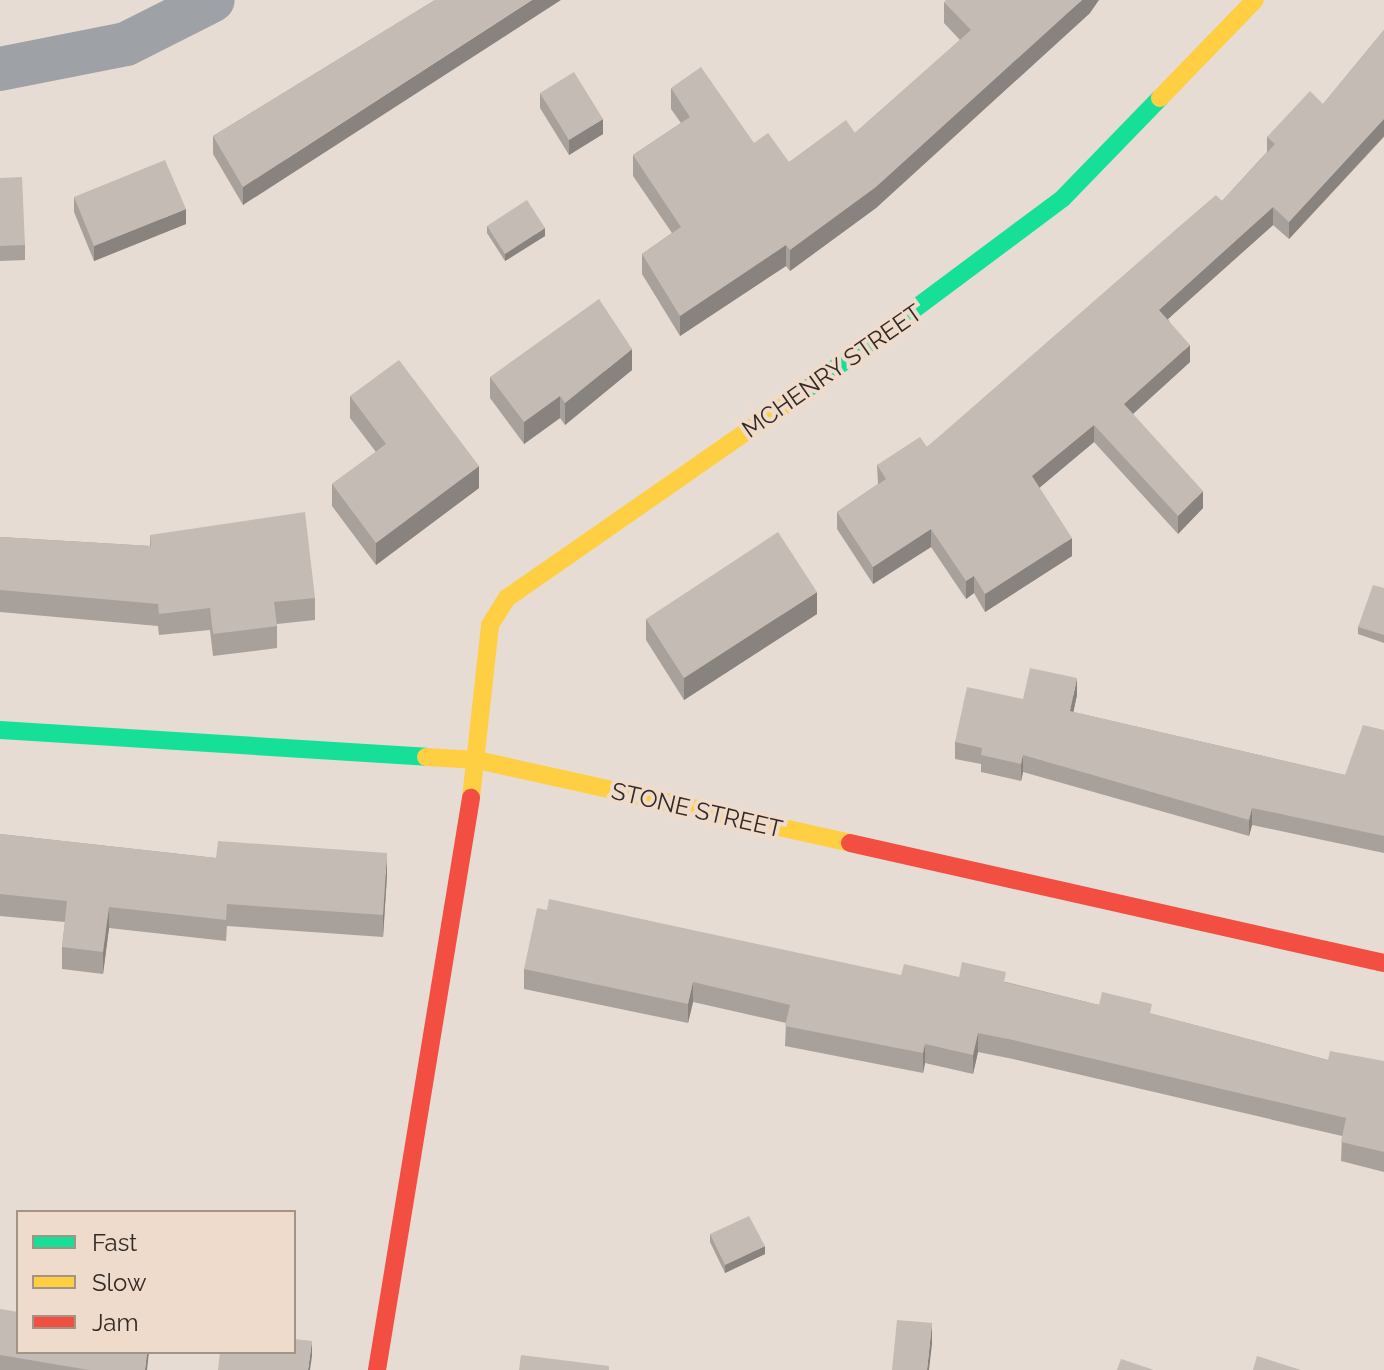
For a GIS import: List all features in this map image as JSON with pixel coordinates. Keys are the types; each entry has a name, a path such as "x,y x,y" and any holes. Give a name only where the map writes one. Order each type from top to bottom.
{"street":[{"path":"0,69 126,44 213,0"},
{"name":"MCHENRY STREET","path":"377,1370 477,760 490,625 507,598 906,321 1063,198 1255,0"},
{"name":"STONE STREET","path":"0,730 477,760 1384,963"}],"building":[{"path":"435,0 532,0 243,187 213,136"},
{"path":"1082,0 876,187 790,250 786,245 680,316 642,254 681,227 633,155 690,117 671,88 701,67 754,143 768,133 789,162 846,120 855,133 971,30 944,2"},
{"path":"1384,30 1384,119 1289,222 1273,207 1159,310 1190,345 1124,404 1203,491 1178,516 1094,425 1032,476 1072,538 985,594 974,576 966,581 931,529 873,567 837,512 886,479 877,465 920,437 927,447 1216,195 1222,201 1275,144 1267,137 1310,91 1323,104"},
{"path":"574,72 603,119 569,140 540,93"},
{"path":"165,160 186,209 94,246 74,197"},
{"path":"22,177 25,245 0,246 0,178"},
{"path":"527,200 545,228 505,254 487,226"},
{"path":"599,299 632,349 565,403 560,396 524,422 490,377"},
{"path":"399,360 479,466 376,543 332,484 386,444 350,396"},
{"path":"305,512 315,598 274,602 277,626 213,634 210,608 159,614 158,604 0,590 0,537 151,546 150,535"},
{"path":"778,532 817,592 684,678 646,619"},
{"path":"1373,585 1384,588 1384,635 1358,627"},
{"path":"1030,668 1077,678 1070,711 1345,775 1363,725 1384,730 1384,836 1252,808 1249,820 1023,755 1021,764 981,755 982,748 955,742 967,687 1023,699"},
{"path":"0,834 216,858 218,841 387,853 383,915 227,904 226,920 109,907 103,952 62,947 67,901 0,894"},
{"path":"549,899 901,975 904,964 959,977 962,962 1006,972 1004,982 1099,1005 1102,992 1152,1004 1150,1013 1328,1060 1330,1051 1384,1061 1384,1152 1341,1142 1346,1118 1013,1040 978,1033 973,1055 925,1044 923,1053 785,1026 790,1005 693,982 688,1004 524,969 537,908 547,910"},
{"path":"749,1216 765,1246 725,1265 710,1234"},
{"path":"0,1309 16,1312 16,1354 147,1354 145,1370 89,1370 0,1355"},
{"path":"897,1320 932,1323 927,1370 892,1370"},
{"path":"296,1339 312,1341 308,1370 218,1370 220,1354 296,1354"},
{"path":"521,1355 609,1366 609,1370 519,1370"},
{"path":"1257,1356 1301,1370 1253,1370"},
{"path":"1121,1359 1154,1370 1117,1370"}],"traffic: fast":[{"path":"795,398 1063,198 1160,98"},
{"path":"0,730 426,757"}],"traffic: slow":[{"path":"1160,98 1255,0"},
{"path":"471,798 490,625 507,598 795,398"},
{"path":"426,757 477,760 850,843"}],"traffic: jam":[{"path":"377,1370 471,798"},
{"path":"850,843 1384,963"}]}
